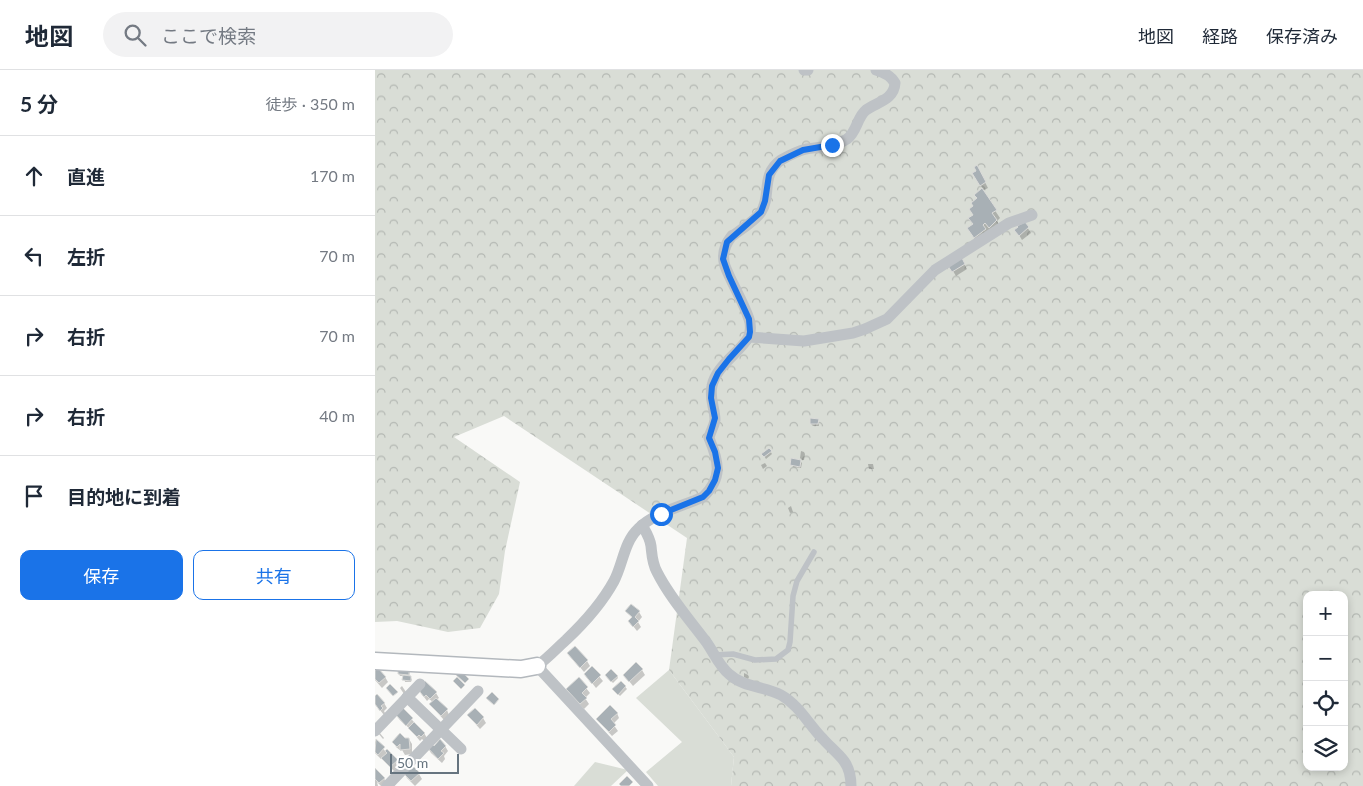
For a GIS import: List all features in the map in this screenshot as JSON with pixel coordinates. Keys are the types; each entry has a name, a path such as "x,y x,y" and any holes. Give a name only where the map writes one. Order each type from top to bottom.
{"street":[{"path":"375,661 521,669 537,666 546,660 577,630 602,600 620,568 631,537 642,525 654,516 703,497 709,491 715,480 718,468 715,452 709,438 715,418 711,398 712,386 718,373 749,337 750,332 749,319 723,259 727,242 761,212 765,201 769,175 780,161 803,150 832,145 846,140 852,134 863,113 893,93 895,83 881,71 876,70"},
{"path":"749,337 804,341 865,329 887,319 935,270 1009,223 1032,215"},
{"path":"642,525 649,536 656,570 669,592 720,665 736,680 789,699 843,760 850,773 851,786"},
{"path":"537,666 648,786"},
{"path":"377,723 420,684"},
{"path":"387,786 478,691"},
{"path":"407,697 461,749"}],"lane":[{"path":"714,654 733,654 755,660 776,659 787,650 790,642 793,596 797,581 814,552"}],"green space":[{"path":"375,70 1363,70 1363,786 731,786 734,757 669,670 687,538 504,416 454,437 520,482 505,551 499,594 480,628 448,632 397,621 375,622"},
{"path":"669,670 734,757 731,786 658,786 646,772 682,742 636,698"},
{"path":"595,762 628,770 611,786 574,786"}],"building":[{"path":"977,165 986,182 980,186 972,173 976,171 974,167"},
{"path":"982,188 997,210 992,213 997,220 989,228 985,223 983,225 986,229 974,238 967,228 973,224 968,218 973,215 969,209 973,206 971,203 977,198 974,195"},
{"path":"1025,222 1029,227 1019,236 1014,230"},
{"path":"962,258 965,264 952,272 948,266"},
{"path":"810,418 819,419 818,424 810,424"},
{"path":"769,448 772,451 764,457 761,454"},
{"path":"791,458 801,460 800,467 790,465"},
{"path":"631,604 640,611 635,617 639,621 633,627 628,621 632,617 625,611"},
{"path":"575,646 588,660 580,668 567,653"},
{"path":"636,662 643,669 629,682 623,675"},
{"path":"592,666 601,675 592,684 584,674"},
{"path":"378,668 386,677 379,683 375,679 375,671"},
{"path":"398,668 409,669 409,675 398,674"},
{"path":"611,669 618,676 611,682 605,675"},
{"path":"461,671 469,679 465,683 456,675"},
{"path":"403,675 411,676 411,681 402,680"},
{"path":"457,677 465,685 461,689 453,681"},
{"path":"579,677 588,687 582,693 587,698 580,704 566,689"},
{"path":"425,681 437,692 430,699 426,695 424,697 420,692 419,688"},
{"path":"621,681 626,686 618,695 612,689"},
{"path":"390,684 398,692 393,696 386,688"},
{"path":"492,692 499,699 494,705 486,698"},
{"path":"377,694 385,703 381,706 383,708 380,711 375,704 375,696"},
{"path":"436,698 448,709 441,716 429,704"},
{"path":"610,705 618,713 611,719 616,725 609,732 596,719"},
{"path":"403,708 413,718 406,726 396,715"},
{"path":"475,708 484,717 477,725 467,715"},
{"path":"414,722 425,733 421,737 419,735 417,737 408,728"},
{"path":"400,733 405,738 409,738 410,749 400,750 400,744 397,747 392,742"},
{"path":"376,739 385,747 378,755 375,752"},
{"path":"440,739 446,746 441,751 444,753 438,759 427,747 431,743 434,746"},
{"path":"387,749 398,760 390,767 381,758 387,753 385,751"},
{"path":"411,764 420,773 411,781 403,773"},
{"path":"375,768 385,778 379,783 375,779"},
{"path":"627,776 633,782 629,786 621,786 619,784"}],"route":[{"path":"661,514 703,497 715,480 718,468 715,452 709,438 715,418 711,398 712,386 718,373 749,337 750,332 749,319 723,259 727,242 761,212 765,201 769,175 780,161 803,150 832,145"}]}
